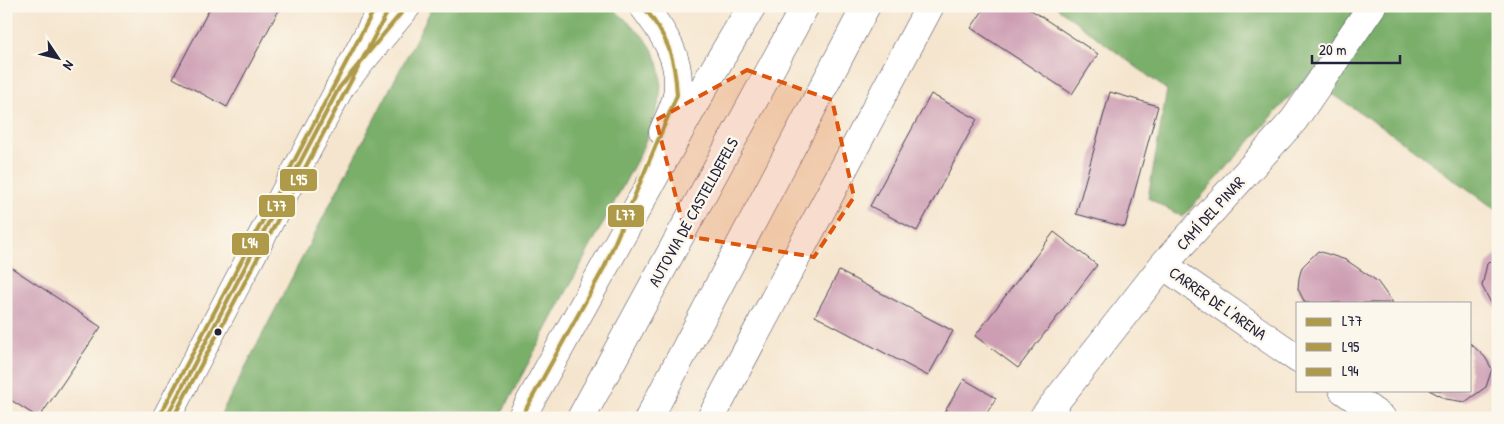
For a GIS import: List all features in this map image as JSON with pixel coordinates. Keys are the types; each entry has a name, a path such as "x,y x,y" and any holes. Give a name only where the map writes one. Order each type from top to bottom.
{"main road":[{"path":"166,418 383,6"},
{"path":"339,88 407,6"},
{"path":"605,266 677,96 676,66 668,40 642,6"},
{"path":"521,418 709,78 752,6"},
{"name":"AUTOVIA DE CASTELLDEFELS","path":"581,418 805,6"},
{"path":"649,418 866,6"},
{"path":"711,418 930,6"},
{"name":"CAMÍ DEL PINAR","path":"1043,418 1163,265 1294,120 1372,6"},
{"name":"CARRER DE L'ARENA","path":"1163,265 1296,358"},
{"path":"720,418 743,357"},
{"path":"1345,392 1382,418"}],"highlighted area":[{"path":"747,70 832,100 854,197 814,257 686,236 656,120"}],"green space":[{"path":"433,6 610,6 636,29 649,44 660,72 659,100 639,156 499,418 219,418"},
{"path":"1055,6 1498,6 1498,211 1391,133 1307,77 1183,217 1148,198 1167,90"}],"building":[{"path":"211,6 281,6 227,107 173,78"},
{"path":"986,6 1025,6 1098,54 1072,94 971,28"},
{"path":"1110,92 1158,106 1125,227 1076,214"},
{"path":"931,94 977,119 917,231 870,206"},
{"path":"1054,232 1097,265 1018,368 975,336"},
{"path":"1318,251 1346,260 1377,281 1392,302 1304,302 1298,289 1302,267"},
{"path":"1498,253 1498,309 1491,303 1482,286 1487,264"},
{"path":"6,264 101,327 39,418 6,397"},
{"path":"839,271 953,331 928,376 815,316"},
{"path":"1472,345 1485,357 1492,369 1486,387 1465,402 1446,399 1433,392 1472,392"},
{"path":"964,379 996,398 984,418 941,418"}],"transit line":[{"name":"L94","path":"160,415 376,6"},
{"name":"L77","path":"166,418 339,88 407,6"},
{"name":"L77","path":"521,418 605,266 677,95 672,58 668,47 658,27 643,6"},
{"name":"L95","path":"173,418 389,9"}]}
